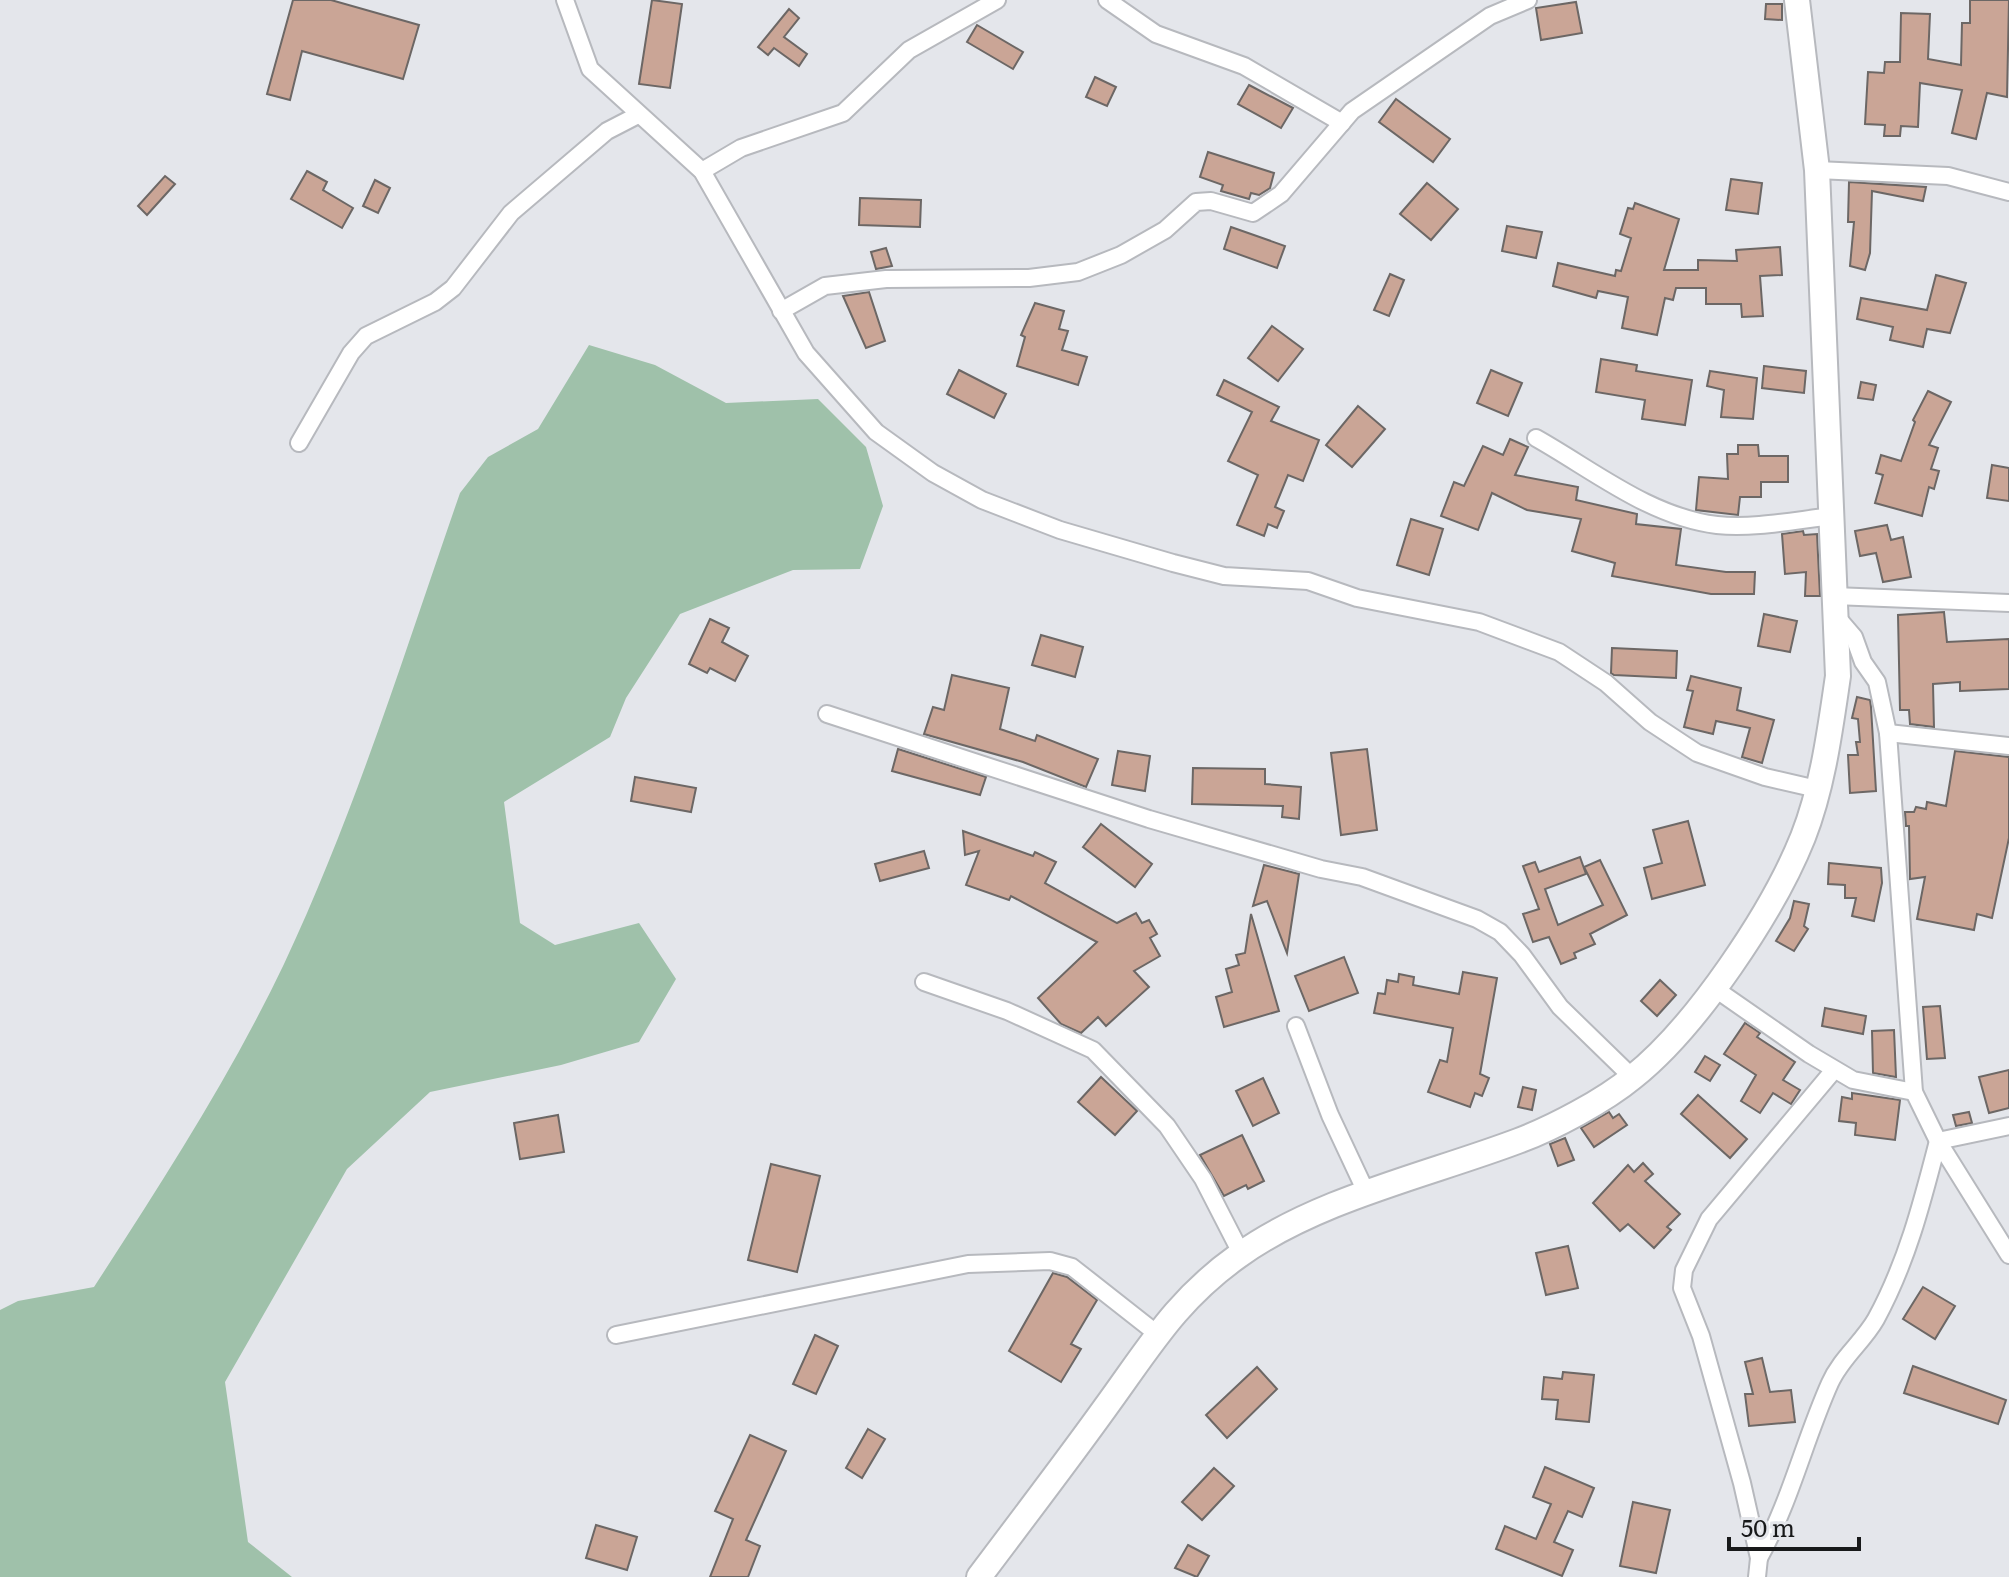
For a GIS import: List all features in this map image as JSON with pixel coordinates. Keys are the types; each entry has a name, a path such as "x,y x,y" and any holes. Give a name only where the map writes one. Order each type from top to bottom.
{"main road":[{"path":"979,1577 1156,1333 1194,1289 1241,1253 1288,1226 1367,1194 1523,1139 1633,1078 1674,1037 1714,988 1759,921 1803,837 1826,755 1838,676 1817,170 1797,0"}],"street":[{"path":"565,0 590,69 702,171 806,353 876,432 933,473 982,500 1060,530 1224,576 1308,581 1357,598 1479,622 1559,652 1606,683 1650,722 1697,753 1765,777 1817,789"},
{"path":"702,171 741,148 843,113 909,50 997,0"},
{"path":"1107,0 1156,34 1244,66 1342,123"},
{"path":"781,311 825,286 886,279 1029,278 1078,272 1121,255 1165,230 1196,202 1211,201 1253,213 1269,205 1352,111 1490,16 1528,0"},
{"path":"299,443 351,353 366,336 435,302 453,288 511,213 607,131 638,115"},
{"path":"1817,170 1948,176 2009,192"},
{"path":"1536,438 1608,479 1635,500 1694,520 1743,525 1833,516"},
{"path":"1835,605 2009,603"},
{"path":"1835,605 1854,637 1863,662 1877,682 1888,733 1914,1092 1938,1141 2009,1255"},
{"path":"827,714 1149,819 1321,869 1362,877 1477,919 1500,932 1522,955 1560,1007 1633,1078"},
{"path":"1888,733 2009,746"},
{"path":"924,982 1007,1011 1093,1050 1167,1126 1203,1179 1241,1253"},
{"path":"1714,988 1853,1080 1914,1092"},
{"path":"1296,1026 1330,1115 1367,1194"},
{"path":"1757,1577 1759,1558 1701,1336 1682,1288 1684,1270 1709,1219 1834,1070"},
{"path":"1938,1141 2009,1126"},
{"path":"1759,1558 1774,1531 1831,1381 1871,1328 1890,1292 1915,1230 1938,1141"},
{"path":"616,1335 968,1264 1050,1261 1072,1267 1156,1333"}],"green space":[{"path":"589,345 655,365 726,403 818,399 866,447 883,506 860,569 793,570 680,614 626,698 610,737 504,802 520,923 555,945 639,923 676,979 639,1042 561,1065 430,1092 347,1169 225,1382 248,1542 292,1577 0,1577 0,1310 18,1301 94,1287 194,1128 263,1006 310,907 378,731 460,493 488,457 538,429"}],"building":[{"path":"293,0 331,0 419,25 403,79 302,51 290,100 267,94"},
{"path":"652,0 682,4 670,88 639,84"},
{"path":"1970,0 2009,0 2007,97 1987,93 1976,139 1952,133 1962,90 1920,83 1918,127 1901,126 1900,136 1884,136 1885,125 1865,124 1868,72 1884,73 1885,62 1900,62 1901,13 1930,14 1928,59 1961,65 1962,23 1970,23"},
{"path":"1576,2 1582,33 1541,40 1536,8"},
{"path":"1766,4 1782,4 1782,20 1765,19"},
{"path":"789,9 799,18 784,37 807,54 799,66 774,48 768,55 758,47"},
{"path":"977,25 1023,52 1013,69 967,42"},
{"path":"1095,77 1116,87 1107,106 1086,97"},
{"path":"1249,85 1293,108 1281,128 1238,104"},
{"path":"1396,99 1450,139 1433,162 1379,122"},
{"path":"1208,152 1274,173 1270,188 1259,195 1251,193 1249,199 1221,191 1223,185 1200,177"},
{"path":"307,171 327,182 323,190 353,208 342,228 291,199"},
{"path":"165,176 175,184 147,215 138,206"},
{"path":"1731,179 1762,183 1758,214 1726,210"},
{"path":"375,180 390,188 378,213 363,206"},
{"path":"1849,182 1926,187 1923,201 1872,191 1870,253 1865,270 1850,266 1854,222 1848,222"},
{"path":"1427,183 1458,209 1431,240 1400,214"},
{"path":"860,198 921,200 920,227 859,225"},
{"path":"1635,203 1679,219 1664,270 1698,270 1698,260 1737,261 1736,250 1780,247 1782,275 1760,276 1763,316 1742,317 1741,304 1706,304 1706,288 1676,288 1673,300 1665,298 1657,335 1622,328 1628,297 1598,291 1596,298 1553,286 1558,263 1615,276 1616,270 1621,271 1631,238 1620,234 1628,208 1633,209"},
{"path":"1507,226 1542,232 1536,258 1502,251"},
{"path":"1231,227 1285,246 1277,268 1224,249"},
{"path":"886,248 892,266 876,269 871,252"},
{"path":"1390,274 1404,280 1389,316 1374,310"},
{"path":"1936,275 1966,283 1950,333 1927,329 1923,347 1890,340 1893,327 1857,319 1861,298 1927,310"},
{"path":"869,292 885,341 866,348 843,296"},
{"path":"1035,303 1064,311 1059,329 1068,331 1062,350 1087,357 1078,385 1017,366 1025,337 1021,335"},
{"path":"1272,326 1303,349 1278,381 1248,358"},
{"path":"1601,359 1637,365 1636,371 1692,380 1685,425 1642,419 1645,400 1596,392"},
{"path":"1764,366 1806,371 1804,393 1762,388"},
{"path":"959,370 1006,394 994,418 947,394"},
{"path":"1491,370 1522,383 1508,416 1477,403"},
{"path":"1710,371 1757,378 1753,419 1721,417 1724,390 1707,386"},
{"path":"1224,380 1279,407 1271,421 1319,440 1303,481 1288,475 1275,507 1284,511 1277,528 1268,524 1264,536 1237,525 1258,475 1228,461 1252,412 1217,395"},
{"path":"1861,382 1876,385 1873,400 1858,398"},
{"path":"1928,391 1951,402 1929,445 1938,448 1931,469 1939,471 1934,489 1929,487 1922,516 1875,503 1883,475 1876,473 1881,455 1901,461 1915,422 1913,420"},
{"path":"1358,406 1385,429 1352,467 1326,445"},
{"path":"1510,439 1528,447 1515,475 1578,487 1576,500 1637,514 1636,524 1681,529 1676,565 1726,572 1755,572 1754,594 1711,594 1612,576 1615,563 1572,551 1581,519 1527,510 1492,493 1478,530 1441,516 1454,482 1464,486 1483,446 1503,455"},
{"path":"1738,445 1758,445 1759,456 1788,456 1788,482 1761,482 1761,497 1740,497 1738,515 1696,510 1699,477 1728,479 1727,454 1738,454"},
{"path":"1992,465 2009,468 2009,501 1987,498"},
{"path":"1411,519 1443,529 1429,575 1397,565"},
{"path":"1887,525 1891,540 1903,537 1911,577 1883,582 1876,553 1860,556 1855,531"},
{"path":"1803,531 1804,535 1817,534 1820,596 1805,596 1806,572 1785,574 1782,534"},
{"path":"1944,612 1947,642 2009,639 2009,689 1960,691 1960,682 1933,684 1934,727 1910,724 1909,710 1900,710 1898,615"},
{"path":"1764,614 1797,621 1790,652 1758,646"},
{"path":"710,619 729,628 722,642 748,656 735,681 710,668 707,673 689,664"},
{"path":"1041,635 1083,647 1075,677 1032,665"},
{"path":"1612,648 1677,651 1676,678 1614,675 1611,673"},
{"path":"952,675 1009,688 1000,729 1035,741 1037,735 1098,759 1086,787 1023,762 924,734 933,707 944,710"},
{"path":"1691,676 1741,688 1737,710 1774,720 1762,763 1742,757 1750,728 1716,721 1713,734 1684,727 1693,691 1687,690"},
{"path":"1857,697 1870,700 1876,791 1850,793 1848,755 1858,755 1856,742 1860,742 1858,719 1852,718"},
{"path":"898,749 986,777 980,795 892,771"},
{"path":"1367,749 1377,830 1341,835 1331,753"},
{"path":"1118,751 1150,756 1145,791 1112,785"},
{"path":"1955,751 2009,757 2009,838 1992,918 1977,914 1974,930 1917,919 1925,877 1910,879 1909,826 1906,826 1905,812 1914,812 1916,807 1926,809 1927,802 1946,806"},
{"path":"1193,768 1265,769 1265,784 1301,787 1299,819 1282,817 1283,806 1192,804"},
{"path":"635,777 696,788 691,812 631,801"},
{"path":"1688,821 1705,885 1652,899 1644,868 1662,863 1653,830"},
{"path":"1101,824 1152,864 1135,887 1083,847"},
{"path":"963,831 1033,856 1035,852 1056,862 1045,883 1117,923 1136,913 1142,923 1149,920 1157,934 1150,938 1160,956 1134,971 1149,987 1106,1026 1098,1017 1081,1033 1061,1024 1038,998 1097,942 1011,896 1009,900 966,885 979,851 965,855"},
{"path":"924,851 929,868 880,881 875,864"},
{"path":"1580,857 1586,874 1545,889 1558,925 1603,905 1584,867 1600,860 1627,915 1590,934 1595,944 1574,953 1576,958 1561,964 1549,937 1533,942 1523,914 1539,909 1523,866 1535,862 1539,872"},
{"path":"1829,863 1881,868 1882,883 1874,921 1852,916 1856,898 1845,898 1845,885 1828,884"},
{"path":"1264,865 1299,874 1287,953 1267,901 1253,906"},
{"path":"1794,901 1809,904 1804,926 1808,929 1794,951 1776,941 1790,918"},
{"path":"1251,914 1279,1011 1224,1027 1216,997 1232,992 1226,969 1239,965 1236,955 1245,953"},
{"path":"1344,957 1358,993 1309,1011 1295,976"},
{"path":"1463,972 1497,978 1480,1074 1489,1078 1482,1096 1475,1093 1470,1107 1428,1092 1440,1060 1447,1062 1453,1028 1374,1013 1378,993 1385,994 1387,980 1398,982 1399,974 1414,977 1413,985 1459,994"},
{"path":"1660,980 1676,995 1657,1016 1641,1001"},
{"path":"1940,1006 1945,1058 1927,1059 1923,1007"},
{"path":"1825,1008 1866,1016 1863,1034 1822,1026"},
{"path":"1745,1023 1760,1033 1757,1037 1795,1062 1783,1080 1800,1090 1791,1104 1773,1093 1760,1113 1741,1101 1756,1075 1724,1054"},
{"path":"1894,1030 1896,1077 1873,1073 1872,1031"},
{"path":"1705,1056 1720,1065 1710,1081 1695,1072"},
{"path":"2009,1070 2009,1108 1989,1113 1979,1077"},
{"path":"1101,1077 1137,1111 1115,1135 1078,1102"},
{"path":"1263,1078 1279,1113 1253,1126 1236,1091"},
{"path":"1523,1087 1536,1090 1532,1110 1518,1107"},
{"path":"1852,1093 1900,1100 1895,1140 1855,1135 1856,1123 1839,1121 1842,1097 1852,1099"},
{"path":"1698,1095 1747,1139 1730,1158 1681,1114"},
{"path":"1609,1112 1613,1118 1619,1114 1627,1125 1594,1147 1581,1128"},
{"path":"1969,1112 1972,1123 1956,1126 1953,1115"},
{"path":"558,1115 564,1152 520,1159 514,1123"},
{"path":"1242,1135 1264,1181 1248,1189 1246,1185 1224,1196 1200,1155"},
{"path":"1565,1138 1574,1160 1558,1166 1550,1144"},
{"path":"1643,1163 1653,1174 1645,1181 1680,1214 1667,1227 1671,1230 1654,1248 1628,1224 1620,1231 1593,1203 1628,1165 1634,1172"},
{"path":"771,1164 820,1176 797,1272 748,1260"},
{"path":"1568,1246 1578,1288 1546,1295 1536,1253"},
{"path":"1053,1273 1067,1277 1097,1300 1071,1344 1081,1349 1061,1382 1009,1351"},
{"path":"1923,1287 1955,1306 1935,1339 1903,1319"},
{"path":"815,1335 838,1346 816,1394 793,1384"},
{"path":"1762,1358 1770,1392 1791,1390 1795,1422 1749,1426 1745,1394 1753,1394 1745,1362"},
{"path":"1913,1366 2006,1400 1998,1424 1904,1393"},
{"path":"1257,1367 1277,1389 1227,1438 1206,1415"},
{"path":"1563,1372 1594,1375 1589,1422 1556,1419 1558,1400 1542,1399 1544,1377 1562,1379"},
{"path":"868,1429 885,1439 862,1478 846,1468"},
{"path":"750,1435 786,1451 746,1540 760,1546 748,1577 710,1577 733,1519 715,1511"},
{"path":"1545,1467 1594,1488 1582,1517 1568,1511 1554,1542 1573,1550 1562,1576 1496,1549 1505,1526 1536,1539 1551,1504 1533,1497"},
{"path":"1214,1468 1234,1486 1202,1520 1182,1502"},
{"path":"1633,1502 1670,1510 1656,1573 1620,1566"},
{"path":"596,1525 637,1537 627,1570 586,1558"},
{"path":"1188,1545 1209,1556 1197,1577 1175,1568"}]}
